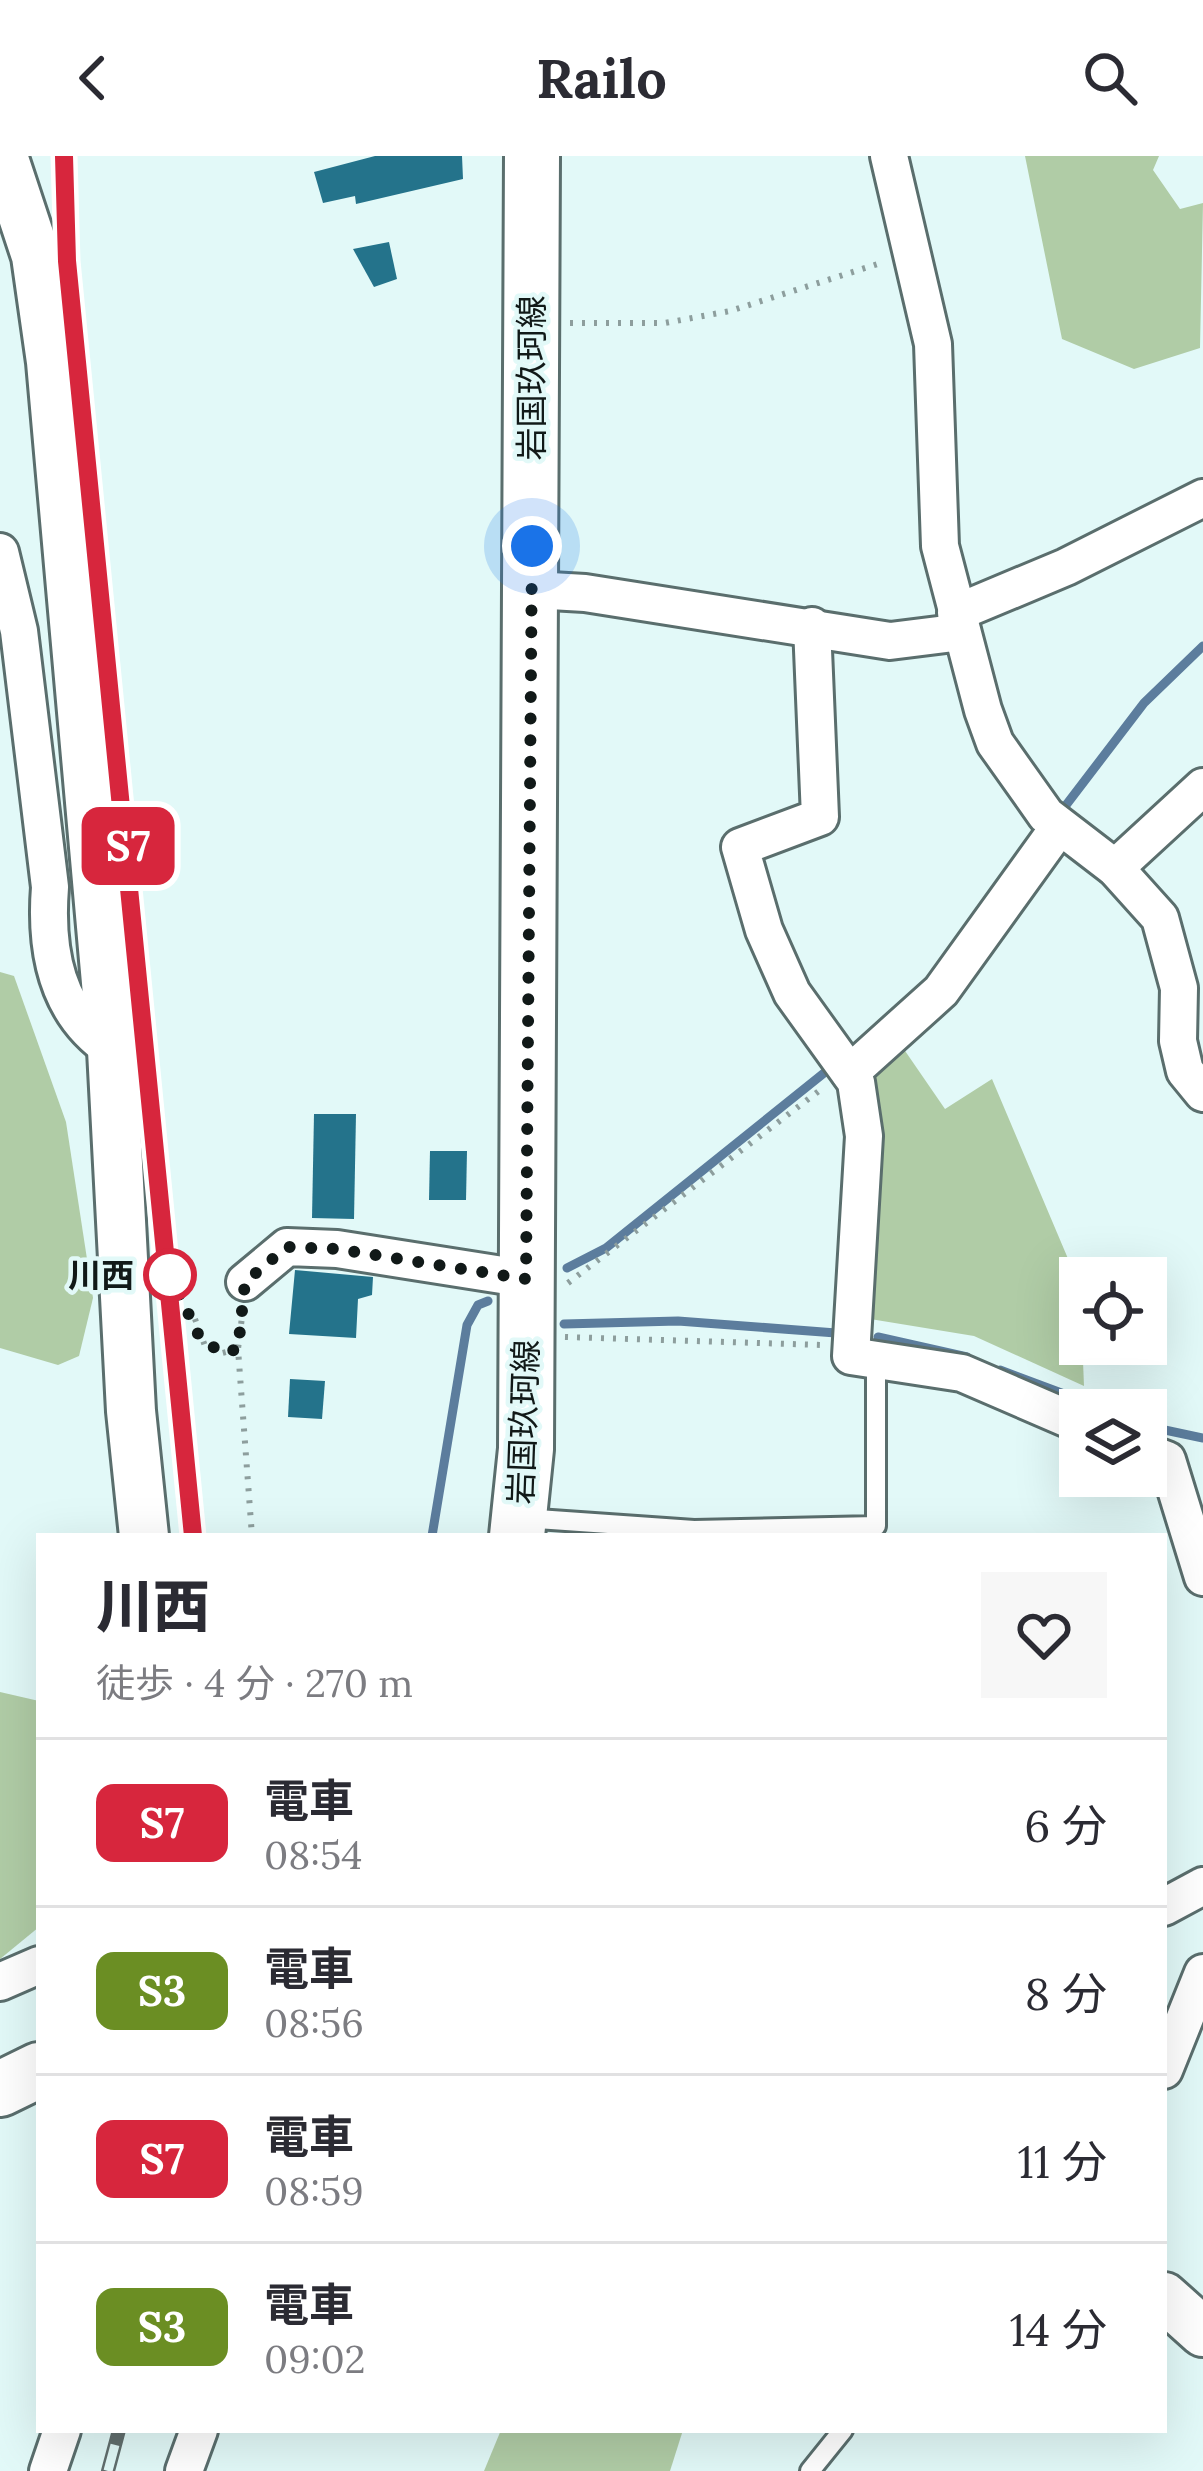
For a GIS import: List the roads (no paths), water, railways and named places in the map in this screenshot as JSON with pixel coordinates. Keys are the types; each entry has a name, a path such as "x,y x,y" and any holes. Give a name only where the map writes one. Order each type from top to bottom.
{"main road":[{"name":"岩国玖珂線","path":"518,1527 540,1284 532,156"},
{"path":"0,2089 36,2071"}],"street":[{"path":"2,156 36,256 51,362 112,1050 131,1412 144,1533"},
{"path":"889,156 908,254 933,344 934,484 940,546 995,743 1021,786 1059,827 1114,868 1160,918 1179,988 1178,1041 1185,1071 1203,1093"},
{"path":"533,590 585,593 890,641 959,622 1203,498"},
{"path":"0,552 19,631 50,887 47,924 58,988 86,1033 112,1050"},
{"path":"812,626 820,817 740,847 764,931 792,993 844,1065 864,1136 862,1352 962,1373 1059,1415"},
{"path":"1114,868 1203,787"},
{"path":"844,1065 941,991 1059,827"},
{"path":"245,1282 287,1247 337,1249 540,1284"},
{"path":"1167,1460 1203,1576"},
{"path":"1167,1905 1203,1886"},
{"path":"0,1982 36,1966"},
{"path":"1167,2063 1203,1973"},
{"path":"1167,2300 1203,2332"},
{"path":"48,2471 61,2433"},
{"path":"184,2471 198,2433"}],"lane":[{"path":"518,1527 875,1531 862,1352"},
{"path":"810,2471 841,2433"}],"waterway":[{"path":"1060,813 1144,703 1203,646"},
{"path":"567,1268 606,1248 834,1065"},
{"path":"432,1533 467,1325 478,1305 488,1301"},
{"path":"564,1324 678,1321 836,1333"},
{"path":"878,1337 967,1357"},
{"path":"1000,1370 1059,1392"},
{"path":"1167,1430 1203,1438"}],"railway":[{"path":"64,156 67,261 193,1533"},
{"path":"108,2471 118,2433"}],"train":[{"name":"S7","path":"64,156 67,261 116,713 193,1533"}],"place":[{"name":"川西","path":"170,1275"}]}
